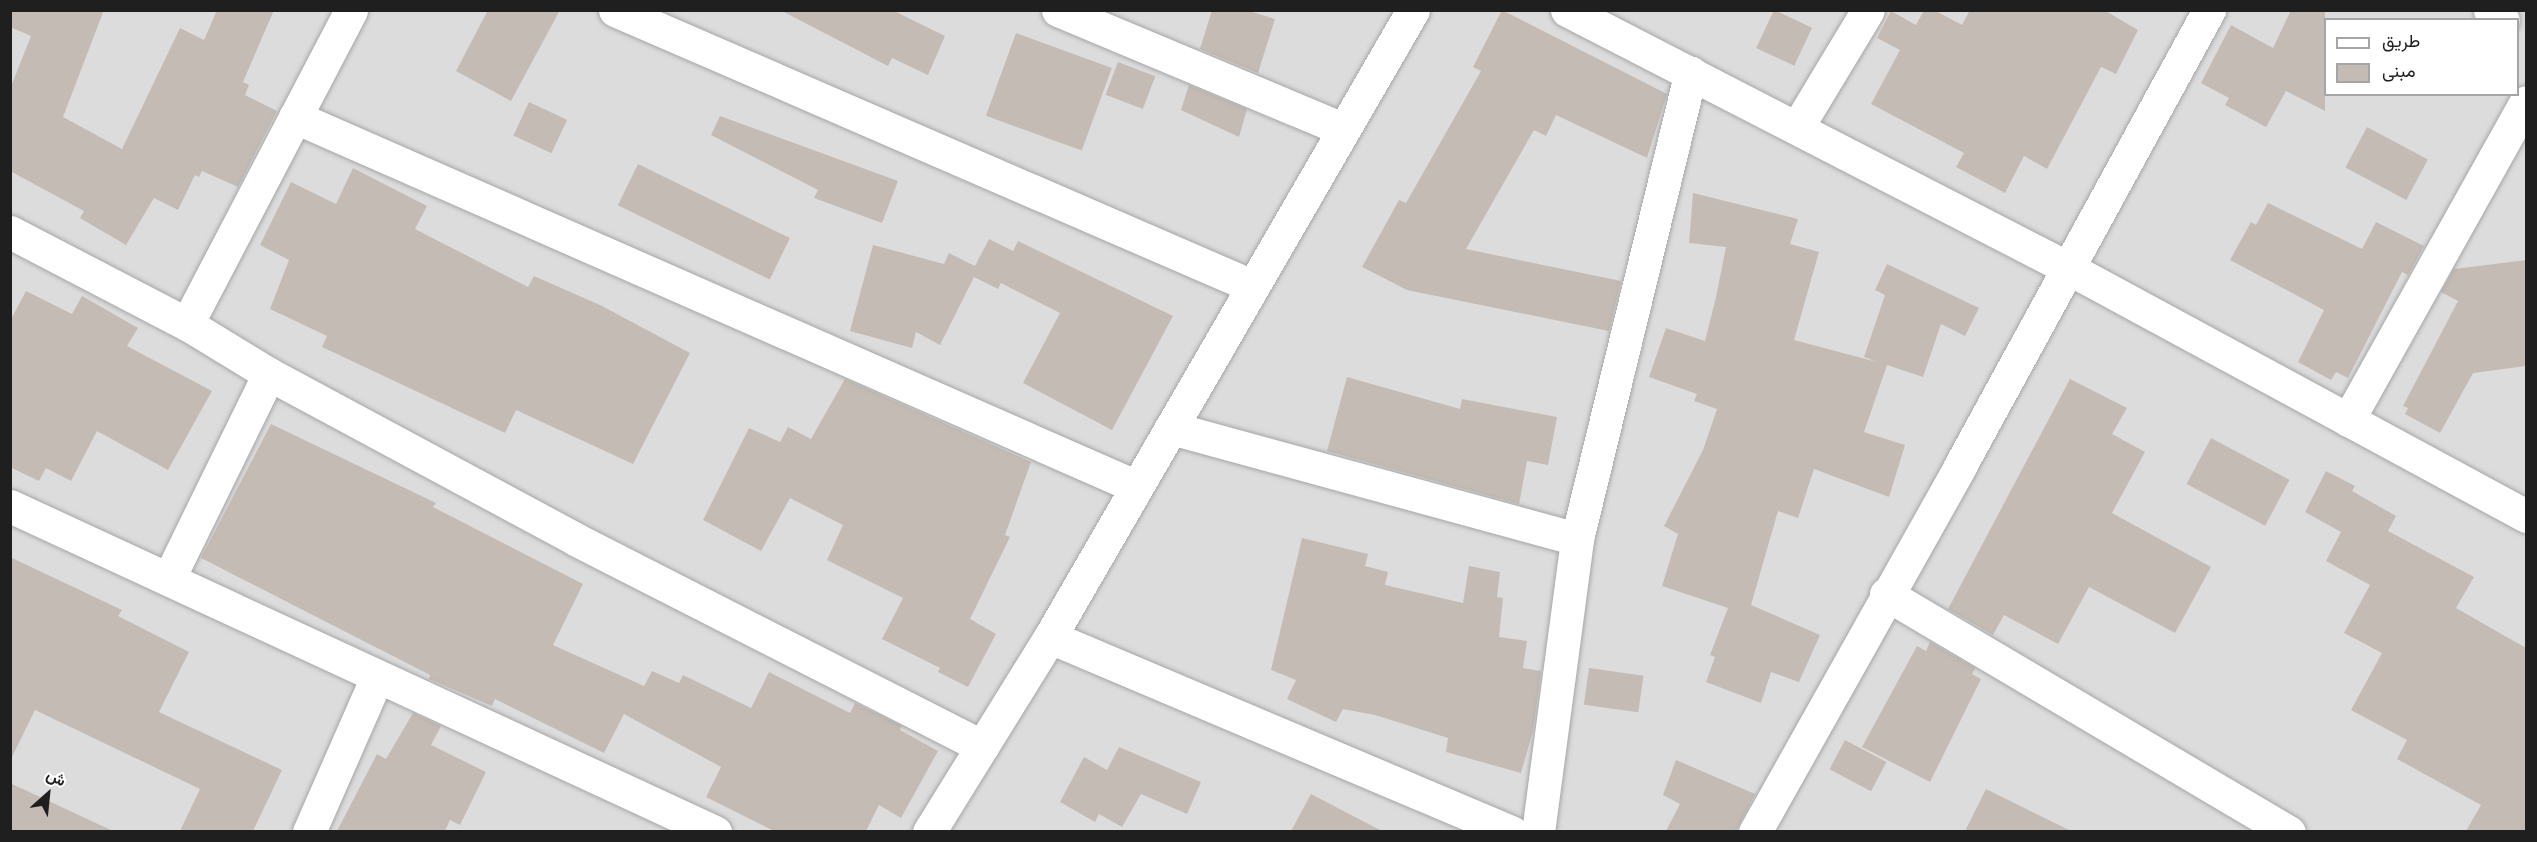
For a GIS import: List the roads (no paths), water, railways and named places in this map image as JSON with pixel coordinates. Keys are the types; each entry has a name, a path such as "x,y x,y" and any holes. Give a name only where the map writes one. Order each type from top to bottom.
{"street":[{"path":"187,324 351,10"},
{"path":"615,10 1252,286"},
{"path":"1058,10 1343,129"},
{"path":"929,831 1050,637 1135,486 1413,10"},
{"path":"1567,10 1798,126 2068,268 2526,516"},
{"path":"1798,126 1868,10"},
{"path":"1755,831 2209,10"},
{"path":"1538,831 1577,539 1690,73"},
{"path":"2349,420 2526,102"},
{"path":"295,117 1135,486"},
{"path":"10,232 187,324 268,374 575,539 982,746"},
{"path":"170,578 268,374"},
{"path":"1170,428 1577,539"},
{"path":"13,515 170,578 377,677 715,831"},
{"path":"1886,594 2289,831"},
{"path":"1050,637 1511,831"},
{"path":"309,831 377,677"}]}
